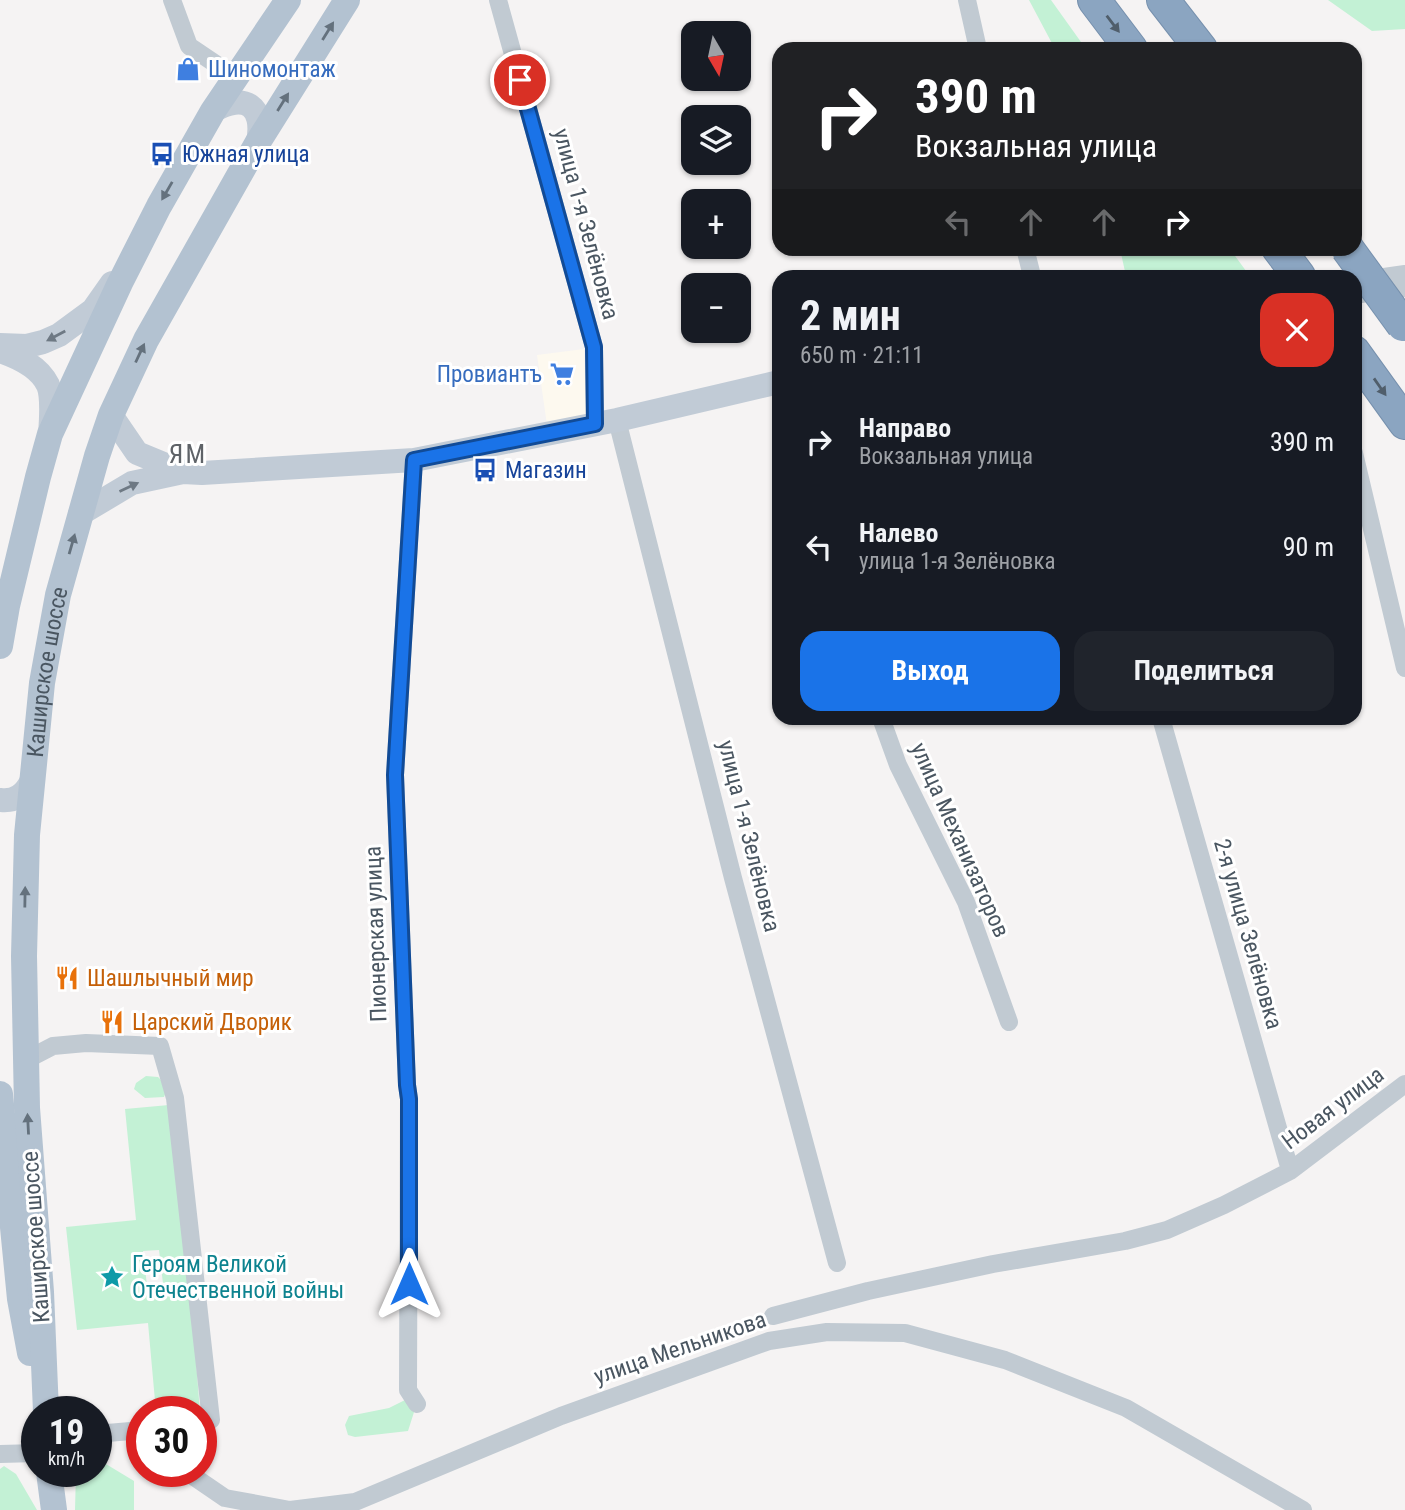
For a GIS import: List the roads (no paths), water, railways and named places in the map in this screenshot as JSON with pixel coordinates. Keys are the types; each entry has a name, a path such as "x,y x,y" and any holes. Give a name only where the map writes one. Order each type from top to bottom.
{"highway":[{"path":"1094,0 1126,42"},
{"path":"1163,0 1196,42"},
{"path":"1353,256 1404,326"},
{"path":"1362,363 1405,423"}],"main road":[{"path":"0,646 10,593 50,435 159,206 213,111 288,0"},
{"name":"Каширское шоссе","path":"44,1396 41,1292 26,1060 26,849 42,683 58,595 111,415 146,341 258,142 347,0"},
{"path":"1182,0 1204,42"},
{"name":"Каширское шоссе","path":"0,1094 20,1299 41,1396"},
{"path":"51,1487 54,1510"}],"street":[{"path":"172,0 189,46 235,78"},
{"name":"улица 1-я Зелёновка","path":"498,0 594,347 606,422 837,1263"},
{"path":"967,0 976,42"},
{"path":"213,111 232,102 250,106 257,113 260,123 258,142"},
{"path":"0,345 27,346 43,342 66,330 93,310 136,252"},
{"path":"1362,280 1405,274"},
{"path":"1362,294 1405,288"},
{"path":"0,351 19,357 38,371 48,386 50,435"},
{"path":"80,514 132,483 183,472 414,460 606,422 772,384"},
{"path":"111,415 137,453 183,472"},
{"name":"Пионерская улица","path":"414,460 395,775 409,1099 408,1391 417,1404"},
{"path":"1362,487 1405,668"},
{"name":"улица Механизаторов","path":"884,725 898,765 966,902 1009,1022"},
{"name":"2-я улица Зелёновка","path":"1163,725 1289,1167"},
{"path":"0,800 7,801 21,796 32,780"},
{"path":"26,1060 53,1046 86,1043 160,1046 175,1098 208,1396"},
{"name":"Новая улица","path":"773,1316 868,1291 993,1264 1125,1241 1167,1230 1224,1205 1289,1167 1405,1084"},
{"name":"улица Мельникова","path":"209,1487 225,1498 290,1510 355,1502 561,1416 769,1341 827,1332 905,1332 1004,1360 1126,1408 1303,1510"},
{"path":"0,1454 21,1453"}],"place":[{"name":"Шиномонтаж","path":"188,69"},
{"name":"Южная улица","path":"162,154"},
{"name":"Провиантъ","path":"562,374"},
{"name":"Магазин","path":"485,470"},
{"name":"Шашлычный мир","path":"67,978"},
{"name":"Царский Дворик","path":"112,1022"},
{"name":"Героям Великой Отечественной войны","path":"112,1277"}],"district":[{"name":"ЯМ","path":"188,454"}]}
